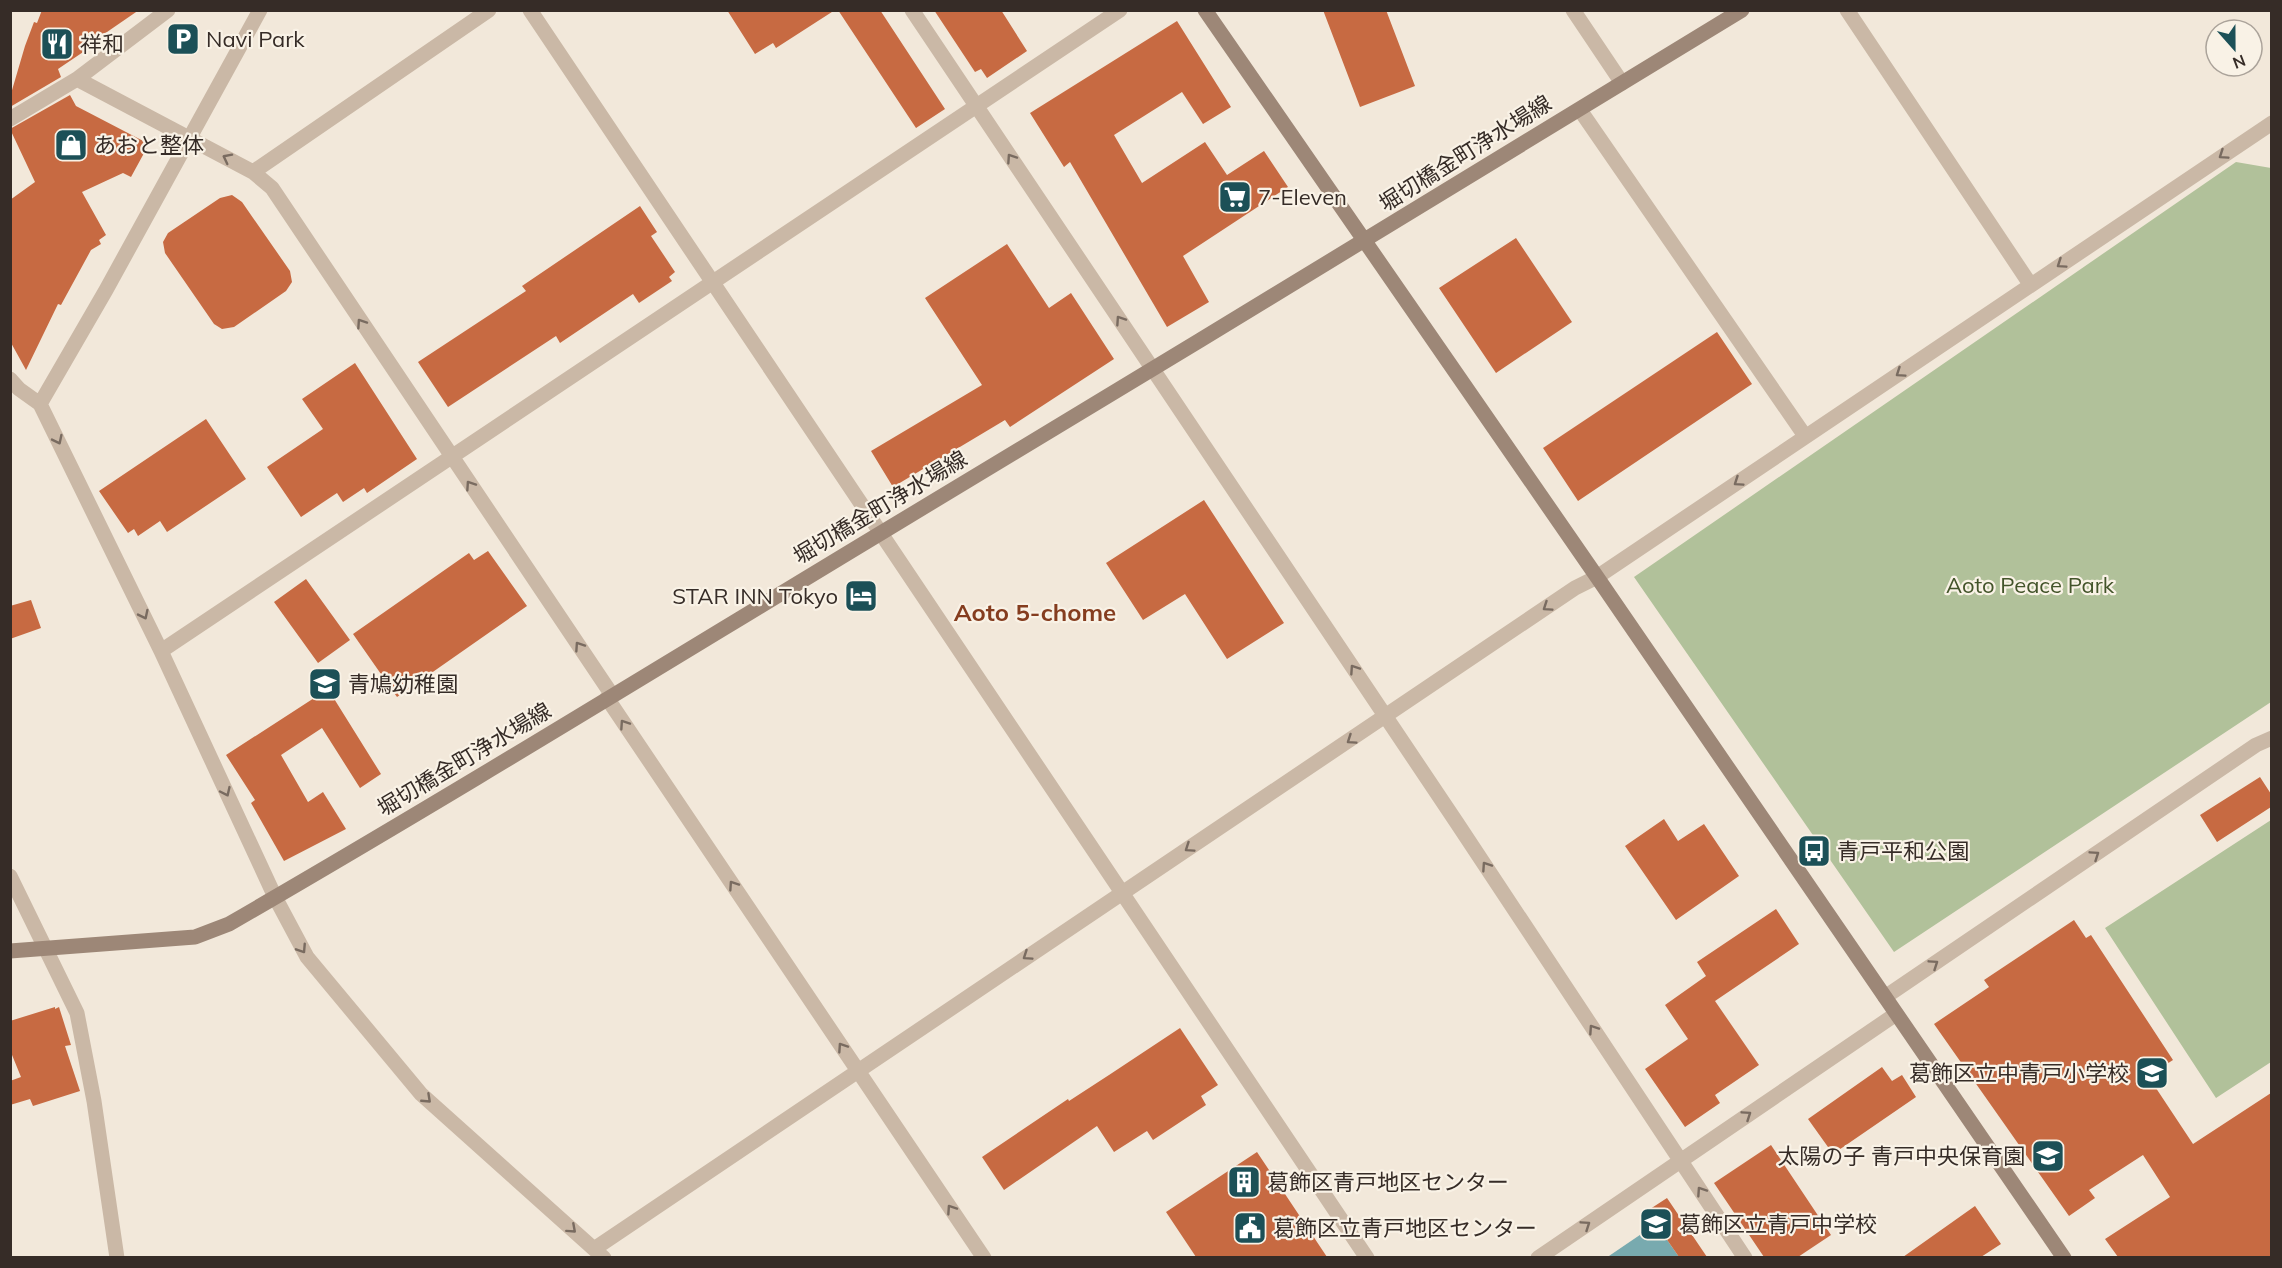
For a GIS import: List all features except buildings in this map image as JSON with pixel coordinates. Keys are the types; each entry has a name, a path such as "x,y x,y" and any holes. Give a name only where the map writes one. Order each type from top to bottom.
{"street":[{"path":"10,119 77,79 168,10"},
{"path":"40,404 190,140 260,10"},
{"path":"253,172 489,10"},
{"path":"530,10 1367,1257"},
{"path":"912,10 1745,1257"},
{"path":"161,651 1119,10"},
{"path":"1205,10 1886,997 2060,1256"},
{"path":"1573,10 1622,83"},
{"name":"堀切橋金町浄水場線","path":"10,951 195,937 229,924 451,794 609,696 1364,242 1742,10"},
{"path":"1847,10 2030,284"},
{"path":"77,79 253,172 272,188 984,1257"},
{"path":"1580,110 1805,436"},
{"path":"10,379 19,389 40,404 161,651 275,897 307,957 421,1095 599,1253 858,1070 1575,588 1597,577 2271,123"},
{"path":"1886,997 2256,745 2271,738"},
{"path":"10,876 77,1013 94,1101 117,1257"},
{"path":"1538,1257 1896,1014"}],"green space":[{"name":"Aoto Peace Park","path":"2236,162 2271,168 2271,702 1894,952 1634,577"},
{"path":"2271,820 2271,1062 2216,1098 2105,928"}],"water":[{"path":"1656,1224 1679,1257 1606,1258"}],"place":[{"name":"Navi Park","path":"183,39"},
{"name":"祥和","path":"57,44"},
{"name":"あおと整体","path":"71,145"},
{"name":"7-Eleven","path":"1235,197"},
{"name":"STAR INN Tokyo","path":"861,596"},
{"name":"青鳩幼稚園","path":"325,684"},
{"name":"青戸平和公園","path":"1814,851"},
{"name":"葛飾区立中青戸小学校","path":"2152,1073"},
{"name":"太陽の子 青戸中央保育園","path":"2048,1156"},
{"name":"葛飾区青戸地区センター","path":"1244,1182"},
{"name":"葛飾区立青戸中学校","path":"1656,1224"},
{"name":"葛飾区立青戸地区センター","path":"1250,1228"}],"district":[{"name":"Aoto 5-chome","path":"1035,613"}]}
